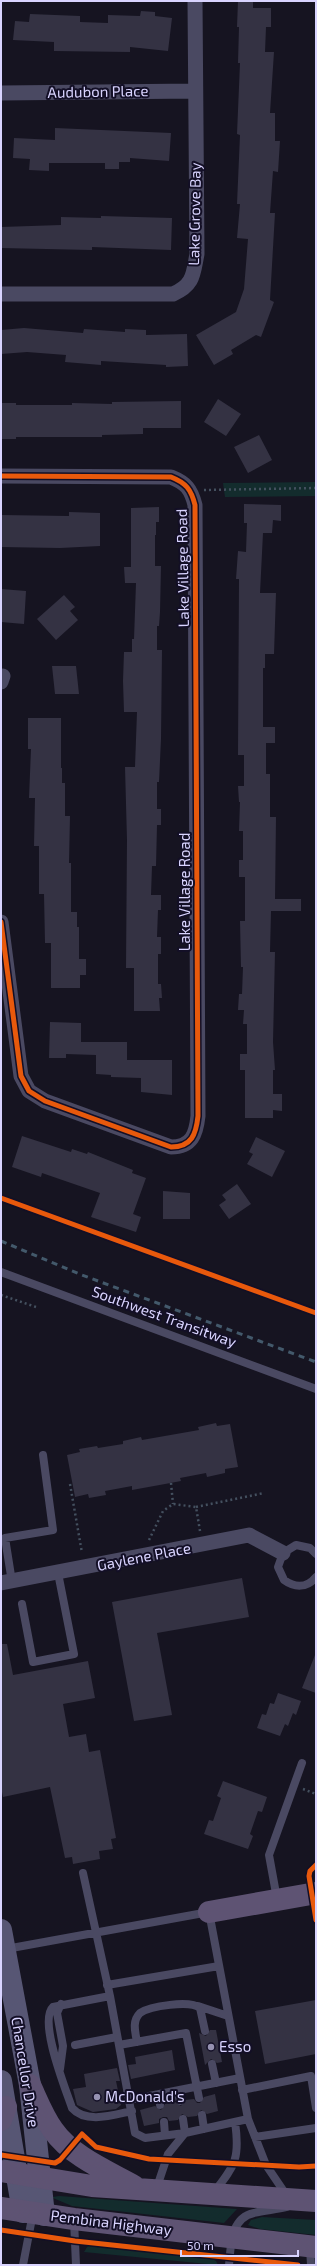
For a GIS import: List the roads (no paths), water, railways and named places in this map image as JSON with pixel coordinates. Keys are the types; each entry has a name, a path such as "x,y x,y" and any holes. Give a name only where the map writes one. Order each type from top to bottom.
{"main road":[{"path":"209,1912 316,1893"},
{"path":"30,2085 45,2117 60,2138 102,2168 148,2189"},
{"path":"9,2173 92,2186 304,2200"},
{"name":"Pembina Highway","path":"1,2208 74,2219 233,2237 312,2253"}],"street":[{"name":"Lake Grove Bay","path":"1,294 173,294 188,286 194,272 197,254 195,1"},
{"name":"Audubon Place","path":"1,93 196,91"},
{"name":"Lake Village Road","path":"1,476 171,476 183,482 192,493 196,505 198,1116 196,1132 188,1142 180,1147 171,1147 45,1101 29,1091 21,1076 1,922"},
{"name":"Gaylene Place","path":"6,1582 250,1535 282,1553"},
{"name":"Chancellor Drive","path":"2,1943 30,2085 40,2178 33,2213"},
{"name":"Chancellor Drive","path":"1,2081 9,2173 33,2213"}],"lane":[{"name":"Southwest Transitway","path":"1,1272 316,1389"},
{"path":"6,1582 5,1538 53,1530 43,1455"},
{"path":"316,1554 310,1548 296,1545 282,1553 278,1567 284,1580 290,1584 303,1586 316,1577"},
{"path":"22,1604 33,1662 74,1654 58,1573"},
{"path":"277,1900 269,1855 302,1763"},
{"path":"83,1873 110,1996 136,2133 138,2136 145,2138 185,2133 248,2119"},
{"path":"2,1943 96,1933 209,1912 248,2119 266,2165 304,2200 271,2212 246,2215 238,2223 233,2237 229,2265"},
{"path":"107,1985 219,1966"},
{"path":"110,1996 61,2004 57,2013 63,2053 59,2070 72,2108 78,2114 92,2117 132,2112"},
{"path":"137,2042 136,2020 143,2011 185,2003 228,2016"},
{"path":"198,2006 205,2031"},
{"path":"75,2045 118,2041 137,2042 186,2033 199,2098"},
{"path":"212,2064 216,2083"},
{"path":"242,2090 311,2076 316,2108"},
{"path":"130,2100 240,2078"},
{"path":"177,2091 180,2101"},
{"path":"159,2094 160,2105"},
{"path":"202,2115 204,2129"},
{"path":"148,2189 168,2154 185,2133 183,2119"},
{"path":"164,2122 165,2135"},
{"path":"213,2193 231,2170 236,2158 238,2145 235,2122"},
{"path":"255,2138 316,2128"},
{"path":"23,2265 33,2213"},
{"path":"74,2219 76,2265"}],"railway":[{"path":"1,1241 82,1275 316,1362"}],"place":[{"name":"Esso","path":"211,2047"},
{"name":"McDonald's","path":"97,2097"}]}
